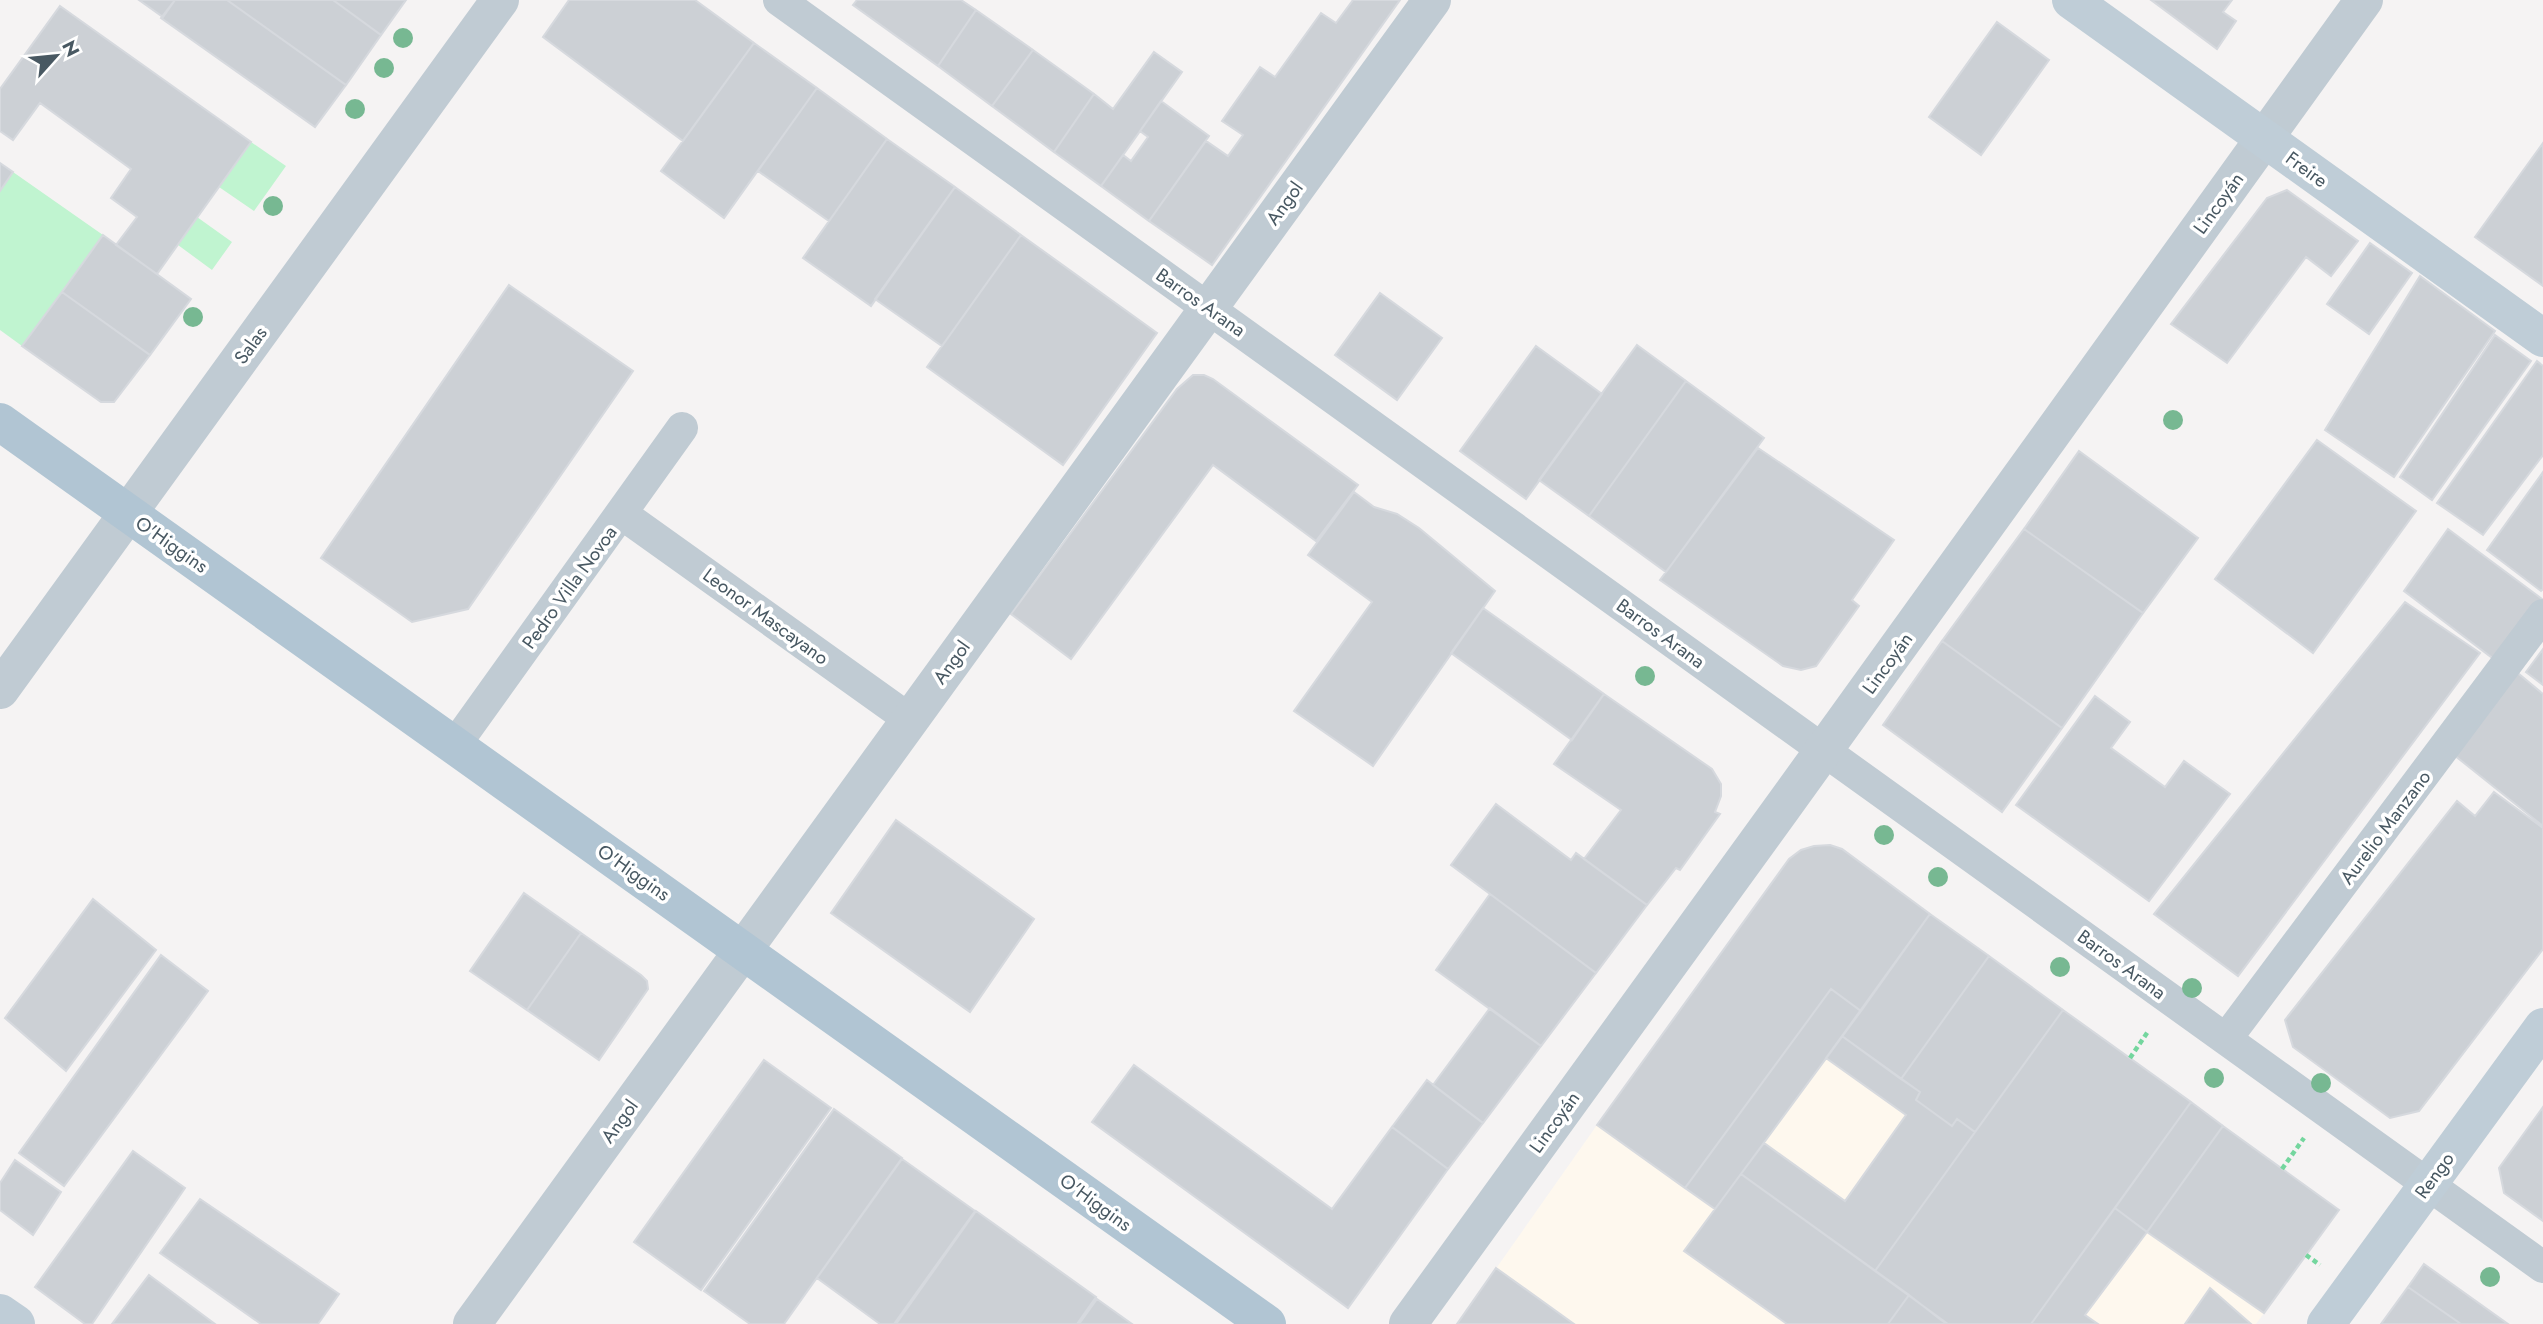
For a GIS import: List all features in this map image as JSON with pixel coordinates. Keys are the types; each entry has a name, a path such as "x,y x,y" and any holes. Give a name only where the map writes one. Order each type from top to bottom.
{"main road":[{"name":"Freire","path":"2071,0 2543,338"},
{"name":"O'Higgins","path":"0,422 1267,1324"},
{"name":"Rengo","path":"2326,1324 2543,1027"},
{"path":"0,1313 16,1324"}],"street":[{"name":"Salas","path":"0,690 500,0"},
{"name":"Barros Arana","path":"779,0 2543,1267"},
{"name":"Angol","path":"472,1324 1432,0"},
{"name":"Lincoyán","path":"1408,1324 2364,0"},
{"name":"Pedro Villa Novoa","path":"455,745 682,428"},
{"name":"Leonor Mascayano","path":"622,513 909,719"},
{"name":"Aurelio Manzano","path":"2227,1039 2543,615"}],"shaded area":[{"path":"1830,845 1842,849 2339,1210 2256,1324 1457,1324 1789,859 1801,850"}],"green space":[{"path":"251,142 286,166 254,211 219,187"},
{"path":"13,172 103,235 22,346 0,330 0,191"},
{"path":"197,217 232,242 212,270 178,245"}],"building":[{"path":"139,0 175,0 163,17"},
{"path":"175,0 227,0 346,85 315,127 161,18"},
{"path":"227,0 333,0 381,35 346,85"},
{"path":"333,0 406,0 381,35"},
{"path":"569,0 695,0 754,43 683,141 543,37"},
{"path":"857,0 961,0 976,10 938,66 853,5"},
{"path":"1353,0 1400,0 1212,265 1149,221 1206,141 1228,156 1243,135 1222,121 1260,67 1275,77 1321,13 1336,23"},
{"path":"2151,0 2232,0 2223,12 2236,21 2217,49"},
{"path":"60,6 251,142 157,274 116,245 137,217 111,198 131,169 40,103 13,140 0,131 0,89"},
{"path":"976,10 1033,50 992,106 938,66"},
{"path":"1997,22 2049,60 1981,155 1929,117"},
{"path":"754,43 817,88 724,218 661,171"},
{"path":"1033,50 1094,94 1054,152 992,106"},
{"path":"1154,52 1182,72 1101,186 1054,152 1094,94 1113,109"},
{"path":"817,88 887,139 829,221 758,171"},
{"path":"1161,101 1209,136 1149,221 1101,186 1123,155 1131,161 1148,137 1140,131"},
{"path":"887,139 955,187 871,306 803,258"},
{"path":"2543,143 2543,286 2475,237"},
{"path":"0,163 13,172 0,191"},
{"path":"955,187 1021,235 942,346 875,299"},
{"path":"2287,190 2358,241 2331,276 2306,257 2227,363 2171,324 2267,198"},
{"path":"103,235 191,299 150,355 62,292"},
{"path":"1021,235 1157,333 1063,465 927,367"},
{"path":"2370,243 2412,273 2369,334 2327,304"},
{"path":"2420,276 2495,331 2394,477 2325,430"},
{"path":"509,285 633,371 468,609 412,622 321,558"},
{"path":"62,292 150,355 114,402 101,402 22,346"},
{"path":"1380,293 1442,338 1397,400 1335,355"},
{"path":"2495,335 2531,361 2432,500 2400,477"},
{"path":"1637,345 1686,381 1589,516 1539,480"},
{"path":"1536,346 1602,394 1526,499 1460,451"},
{"path":"2537,361 2543,366 2543,455 2483,535 2437,503"},
{"path":"1193,375 1204,375 1213,379 1358,485 1316,541 1213,465 1071,659 1011,614 1177,389"},
{"path":"1686,381 1764,438 1666,572 1589,516"},
{"path":"2317,440 2416,511 2313,653 2215,579"},
{"path":"1758,448 1894,540 1852,600 1859,606 1819,662 1816,666 1801,670 1783,666 1660,580"},
{"path":"2079,451 2198,538 2143,613 2024,529"},
{"path":"2543,472 2543,589 2541,591 2487,550"},
{"path":"1354,492 1374,507 1397,514 1419,528 1495,591 1373,766 1294,711 1372,602 1308,555"},
{"path":"2024,529 2143,613 2062,728 1942,641"},
{"path":"2448,529 2542,599 2495,660 2404,591"},
{"path":"2405,602 2480,653 2238,976 2154,914"},
{"path":"1483,608 1604,694 1572,740 1451,653"},
{"path":"1942,641 2062,728 2002,812 1883,725"},
{"path":"2543,649 2543,685 2526,672"},
{"path":"2513,669 2543,694 2543,826 2454,755"},
{"path":"1604,694 1712,769 1721,784 1721,796 1715,812 1720,814 1680,870 1676,868 1647,905 1584,859 1621,810 1554,764"},
{"path":"2095,696 2130,722 2111,748 2165,787 2184,761 2230,794 2149,901 2016,805"},
{"path":"2494,792 2543,828 2543,949 2419,1111 2390,1118 2293,1047 2285,1020 2457,801 2475,816"},
{"path":"1496,804 1571,860 1576,853 1647,905 1596,973 1451,865"},
{"path":"896,820 1034,919 970,1012 831,913"},
{"path":"1830,845 1842,849 1930,914 1861,1011 1831,989 1685,1188 1597,1125 1789,859 1801,850"},
{"path":"524,893 581,933 527,1010 470,971"},
{"path":"1490,894 1596,973 1541,1046 1436,970"},
{"path":"93,899 156,950 66,1071 5,1018"},
{"path":"1930,914 1989,956 1901,1079 1842,1036"},
{"path":"581,933 647,981 648,989 599,1060 527,1010"},
{"path":"161,955 208,991 64,1186 19,1153"},
{"path":"1989,956 2063,1010 1975,1132 1957,1119 1952,1126 1916,1100 1920,1092 1901,1079"},
{"path":"1831,989 1861,1011 1715,1209 1685,1188"},
{"path":"1490,1008 1541,1046 1483,1123 1433,1085"},
{"path":"2063,1010 2191,1102 2031,1324 1948,1324 1875,1271"},
{"path":"1842,1036 1920,1092 1916,1100 1952,1126 1957,1119 1975,1132 1875,1271 1741,1174 1764,1143 1845,1201 1906,1115 1826,1058"},
{"path":"764,1060 831,1108 701,1290 634,1242"},
{"path":"1134,1065 1332,1209 1392,1127 1448,1169 1348,1308 1092,1122"},
{"path":"1427,1080 1483,1123 1448,1169 1392,1127"},
{"path":"2191,1102 2223,1126 2147,1232 2115,1208"},
{"path":"2543,1107 2543,1221 2504,1193 2499,1168"},
{"path":"834,1109 902,1158 784,1324 750,1324 704,1291"},
{"path":"2223,1126 2339,1210 2264,1313 2147,1232"},
{"path":"133,1151 185,1188 92,1324 85,1324 35,1287"},
{"path":"902,1159 975,1211 894,1324 880,1324 817,1278"},
{"path":"15,1160 61,1192 33,1235 0,1210 0,1183"},
{"path":"1741,1174 1909,1295 1888,1324 1787,1324 1684,1251"},
{"path":"200,1199 339,1294 318,1324 261,1324 160,1253"},
{"path":"2115,1208 2147,1232 2085,1315 2098,1324 2031,1324"},
{"path":"976,1211 1096,1297 1077,1324 896,1324"},
{"path":"2424,1264 2508,1324 2461,1324 2408,1287"},
{"path":"1496,1268 1574,1324 1457,1324"},
{"path":"149,1275 215,1324 112,1324"},
{"path":"2408,1287 2461,1324 2381,1324"},
{"path":"2210,1288 2251,1324 2185,1324"},
{"path":"1909,1295 1941,1320 1947,1324 1888,1324"},
{"path":"1097,1299 1132,1324 1079,1324"}]}
